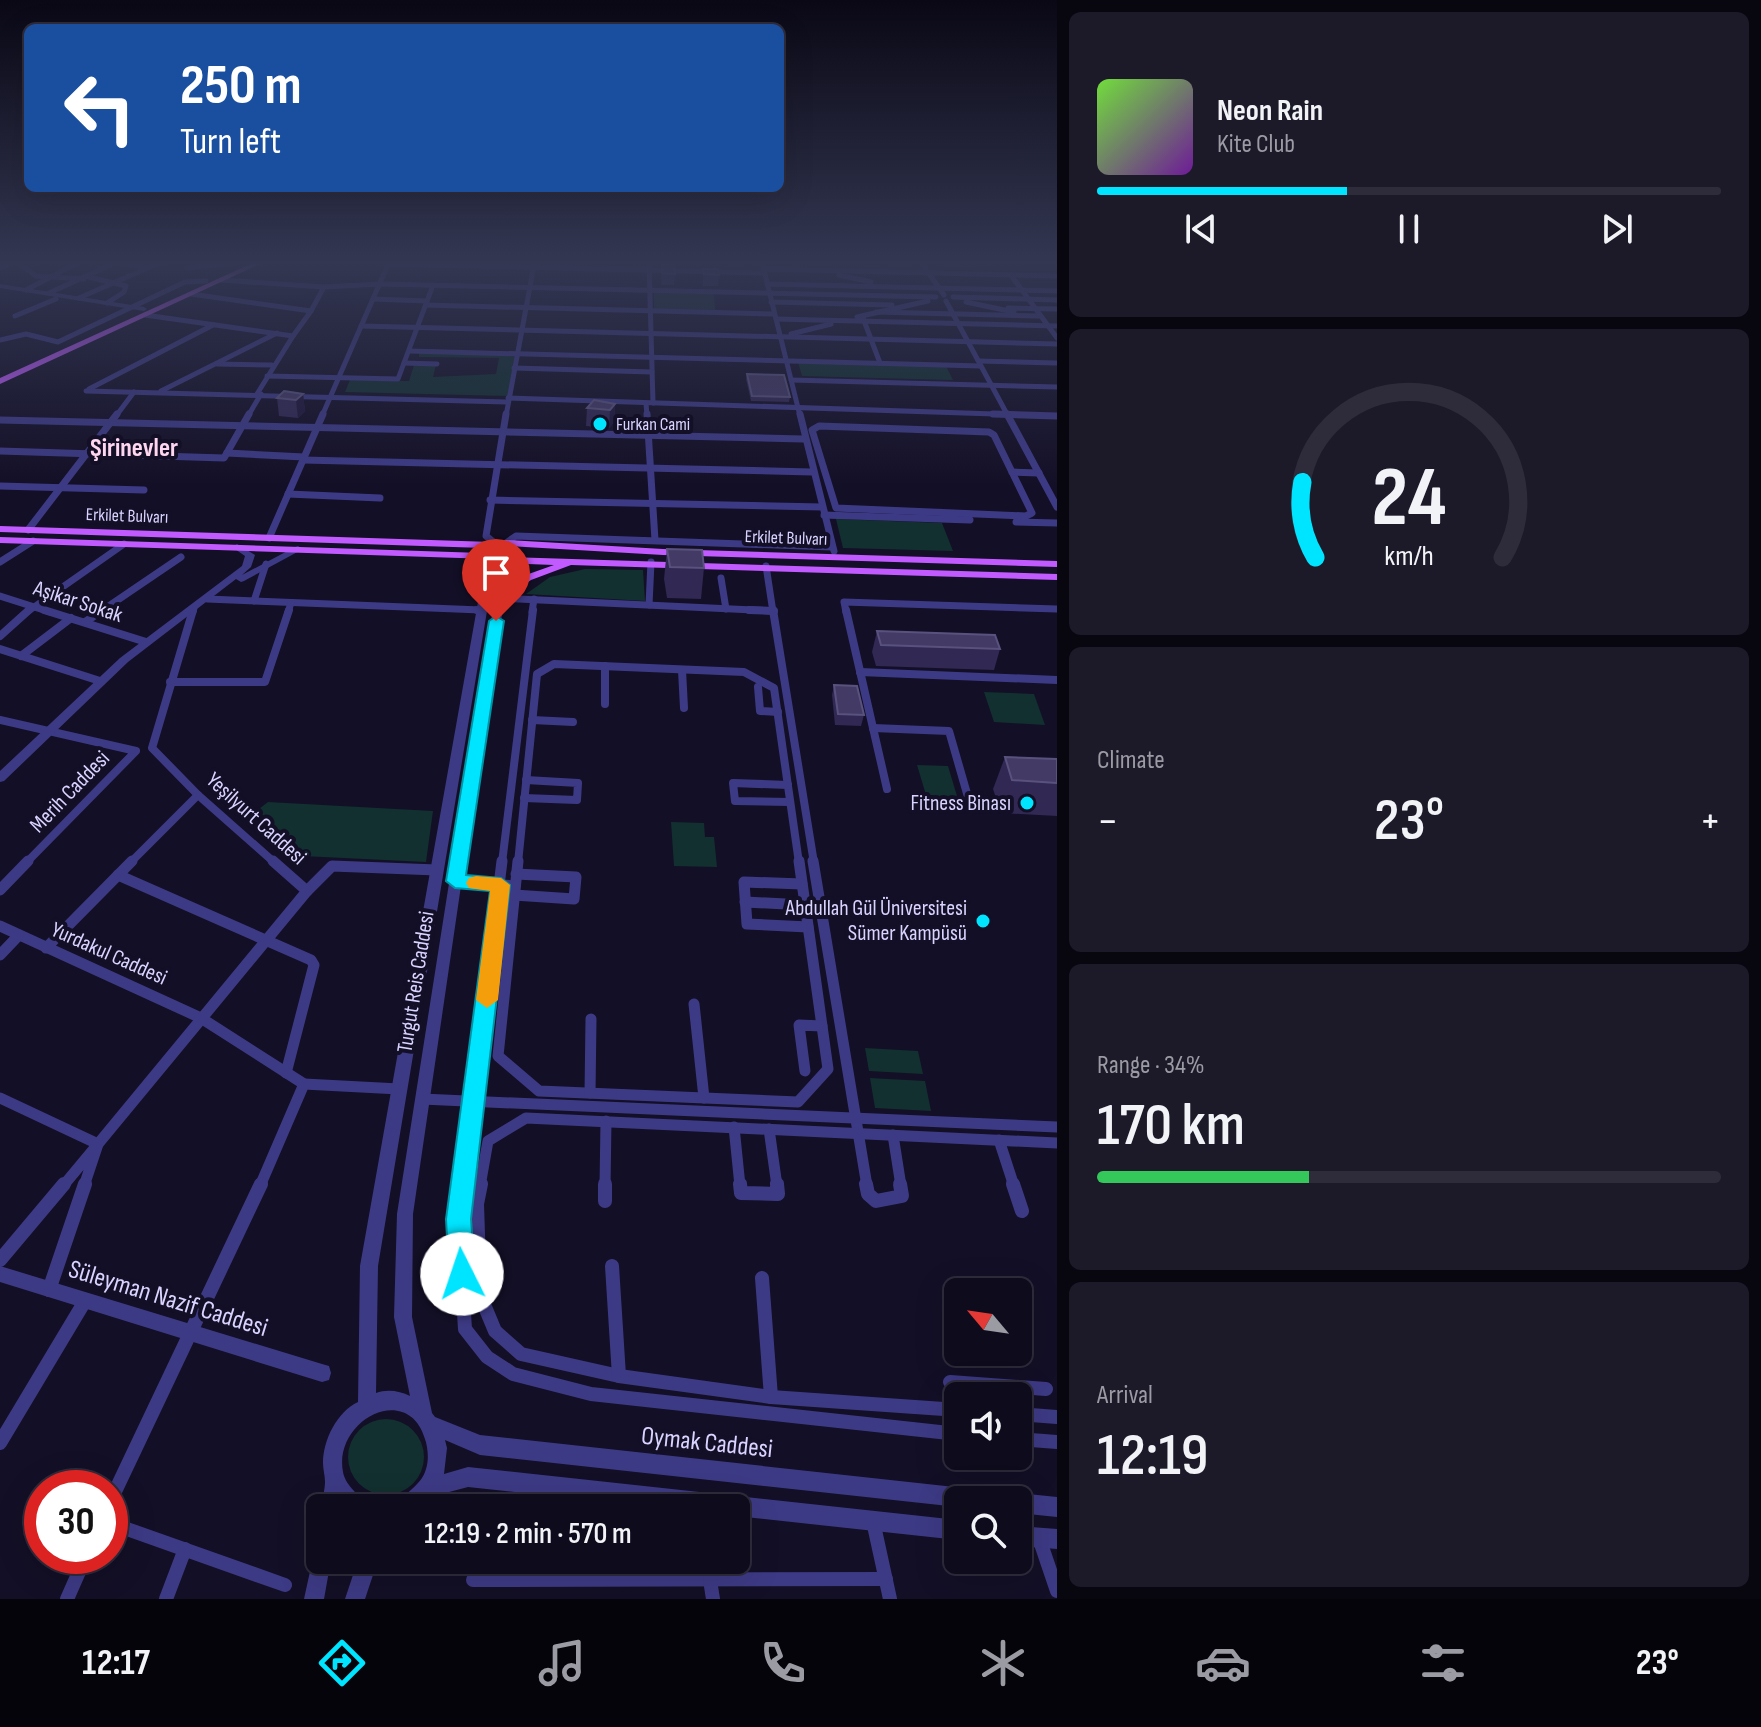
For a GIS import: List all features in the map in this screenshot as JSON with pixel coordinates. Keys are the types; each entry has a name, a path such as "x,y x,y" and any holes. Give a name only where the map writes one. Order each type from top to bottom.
{"main road":[{"path":"0,375 83,337"},
{"path":"0,381 87,337"},
{"name":"Erkilet Bulvarı","path":"0,529 30,536 124,544 298,549 834,552 1057,564"},
{"name":"Erkilet Bulvarı","path":"0,540 30,536 269,538 502,551 589,560 1057,577"},
{"path":"500,598 535,574 589,560"}],"street":[{"path":"36,337 58,342 72,337"},
{"path":"191,337 86,391 650,403 1057,416"},
{"path":"158,393 270,337"},
{"path":"0,451 224,458 272,365 293,337"},
{"path":"269,538 357,337"},
{"path":"267,376 398,379 414,337"},
{"path":"520,337 486,536 502,551 516,536 655,540 834,552 795,408 780,337"},
{"path":"651,337 649,436 655,540"},
{"path":"799,337 1057,341"},
{"path":"967,337 1057,507"},
{"path":"871,339 880,363"},
{"path":"409,351 949,365 1057,363"},
{"path":"404,363 437,364"},
{"path":"214,364 272,365"},
{"path":"949,365 960,384"},
{"path":"514,368 652,372"},
{"path":"791,380 1057,387"},
{"path":"0,562 30,536 61,488 134,392"},
{"path":"0,420 803,439"},
{"path":"819,426 986,431 994,435 1012,472 1032,511 1030,515 838,509 832,505 812,429 819,426"},
{"path":"227,453 496,466 812,472"},
{"path":"1012,472 1039,473"},
{"path":"0,486 144,490"},
{"path":"288,494 380,498"},
{"path":"490,500 653,503 1057,523"},
{"path":"0,636 33,606 124,544"},
{"path":"207,599 248,565 250,555 237,547"},
{"path":"0,778 100,681 146,642 207,599 298,549"},
{"name":"Turgut Reis Caddesi","path":"427,1488 438,1452 407,1345 402,1289 405,1214 500,598 502,551"},
{"name":"Turgut Reis Caddesi","path":"367,1406 369,1266 481,610 502,551"},
{"path":"85,622 181,557"},
{"path":"649,605 651,562"},
{"path":"254,601 266,564"},
{"path":"766,566 857,1134 868,1194 876,1201 902,1196 893,1135"},
{"path":"721,578 726,609"},
{"name":"Aşikar Sokak","path":"0,596 146,642"},
{"path":"500,598 774,611"},
{"path":"207,599 481,610"},
{"path":"534,599 475,1101 458,1219 465,1329 478,1349 499,1367 528,1379 591,1394 944,1432"},
{"path":"887,789 844,602 1057,609"},
{"path":"170,682 265,682 291,603"},
{"path":"136,751 152,748 194,608"},
{"path":"21,656 71,618"},
{"path":"0,624 11,627"},
{"path":"0,649 100,681"},
{"path":"554,664 682,670 744,672 774,688 828,1069 798,1102 539,1091 498,1056 537,674 554,664"},
{"path":"605,666 605,704"},
{"path":"682,670 684,708"},
{"path":"860,672 1057,680"},
{"path":"758,687 760,711 778,712"},
{"name":"Merih Caddesi","path":"0,720 45,733 136,751"},
{"path":"532,720 573,722"},
{"path":"873,728 949,731 970,804"},
{"name":"Yeşilyurt Caddesi","path":"0,1260 307,891 198,795 152,748"},
{"name":"Merih Caddesi","path":"0,890 136,751"},
{"path":"524,798 577,800 578,783 526,780"},
{"path":"788,785 733,783 735,801 790,802"},
{"path":"46,948 198,795"},
{"path":"307,891 332,866 437,870"},
{"path":"118,875 308,957 314,965 286,1073"},
{"path":"455,881 515,885 576,877 574,899 515,885"},
{"path":"802,884 744,882 747,924 808,927"},
{"path":"745,902 805,905"},
{"name":"Yurdakul Caddesi","path":"0,926 201,1018 304,1084"},
{"path":"0,955 19,935"},
{"path":"694,1004 704,1098"},
{"path":"590,1093 591,1019"},
{"path":"805,1071 799,1025 822,1026"},
{"path":"125,1470 188,1332 255,1198 304,1084 399,1089"},
{"path":"0,1098 98,1144 49,1290"},
{"path":"422,1099 1057,1127"},
{"path":"944,1409 771,1397 619,1376 521,1354 495,1331 480,1295 477,1204 488,1141 526,1118 1057,1143"},
{"path":"605,1201 606,1121"},
{"path":"734,1127 741,1193 778,1194 769,1129"},
{"path":"999,1140 1022,1211"},
{"path":"612,1266 619,1376"},
{"name":"Süleyman Nazif Caddesi","path":"0,1274 322,1373"},
{"path":"762,1278 771,1397"},
{"path":"0,1443 85,1301"},
{"path":"1032,1390 1046,1389"},
{"name":"Oymak Caddesi","path":"367,1406 400,1402 467,1441 494,1447 944,1496"},
{"path":"333,1494 333,1460 338,1438 350,1419 367,1406"},
{"path":"1032,1415 1057,1417"},
{"path":"1032,1440 1057,1442"},
{"path":"421,1494 427,1488 468,1477 944,1529"},
{"path":"335,1481 342,1494"},
{"path":"1032,1504 1057,1507"},
{"path":"873,1521 890,1599"},
{"path":"128,1529 285,1585"},
{"path":"1038,1537 1057,1591"},
{"path":"166,1599 185,1549"},
{"path":"67,1599 78,1574"},
{"path":"314,1599 318,1574"},
{"path":"355,1599 363,1574"},
{"path":"473,1580 886,1579"},
{"path":"710,1580 713,1599"}],"green space":[{"path":"419,352 515,354 508,396 345,392 350,380 409,381 414,365 436,365 433,377 496,374 499,358 419,357"},
{"path":"798,362 946,366 953,380 802,376"},
{"path":"836,519 942,523 953,551 843,548"},
{"path":"585,569 643,570 645,601 526,594 550,577"},
{"path":"984,692 1034,694 1045,725 994,722"},
{"path":"917,765 948,766 960,806 929,805"},
{"path":"268,802 433,811 426,862 302,856 294,859 247,818"},
{"path":"671,822 704,823 705,837 714,837 717,867 674,866"},
{"path":"865,1048 918,1051 923,1074 869,1071"},
{"path":"870,1078 925,1081 931,1111 875,1108"},
{"path":"386,1419 400,1422 413,1430 423,1450 421,1471 413,1484 393,1494 372,1492 359,1484 351,1471 348,1457 351,1443 359,1430 372,1422"}],"building":[{"path":"747,374 784,375 790,397 752,396"},
{"path":"284,391 303,394 296,400 277,398"},
{"path":"594,400 615,404 610,410 587,408"},
{"path":"667,549 702,550 704,568 670,567"},
{"path":"877,631 995,635 1000,649 881,645"},
{"path":"834,685 857,686 864,715 838,714"},
{"path":"1005,757 1057,759 1057,783 1012,780"}],"slow traffic":[{"path":"476,883 501,885 487,1000"}],"place":[{"name":"Furkan Cami","path":"600,424"},
{"name":"Fitness Binası","path":"1027,803"},
{"name":"Abdullah Gül Üniversitesi Sümer Kampüsü","path":"983,921"}],"district":[{"name":"Şirinevler","path":"134,448"}],"route":[{"path":"462,1274 458,1219 501,885 455,881 496,621"}]}
